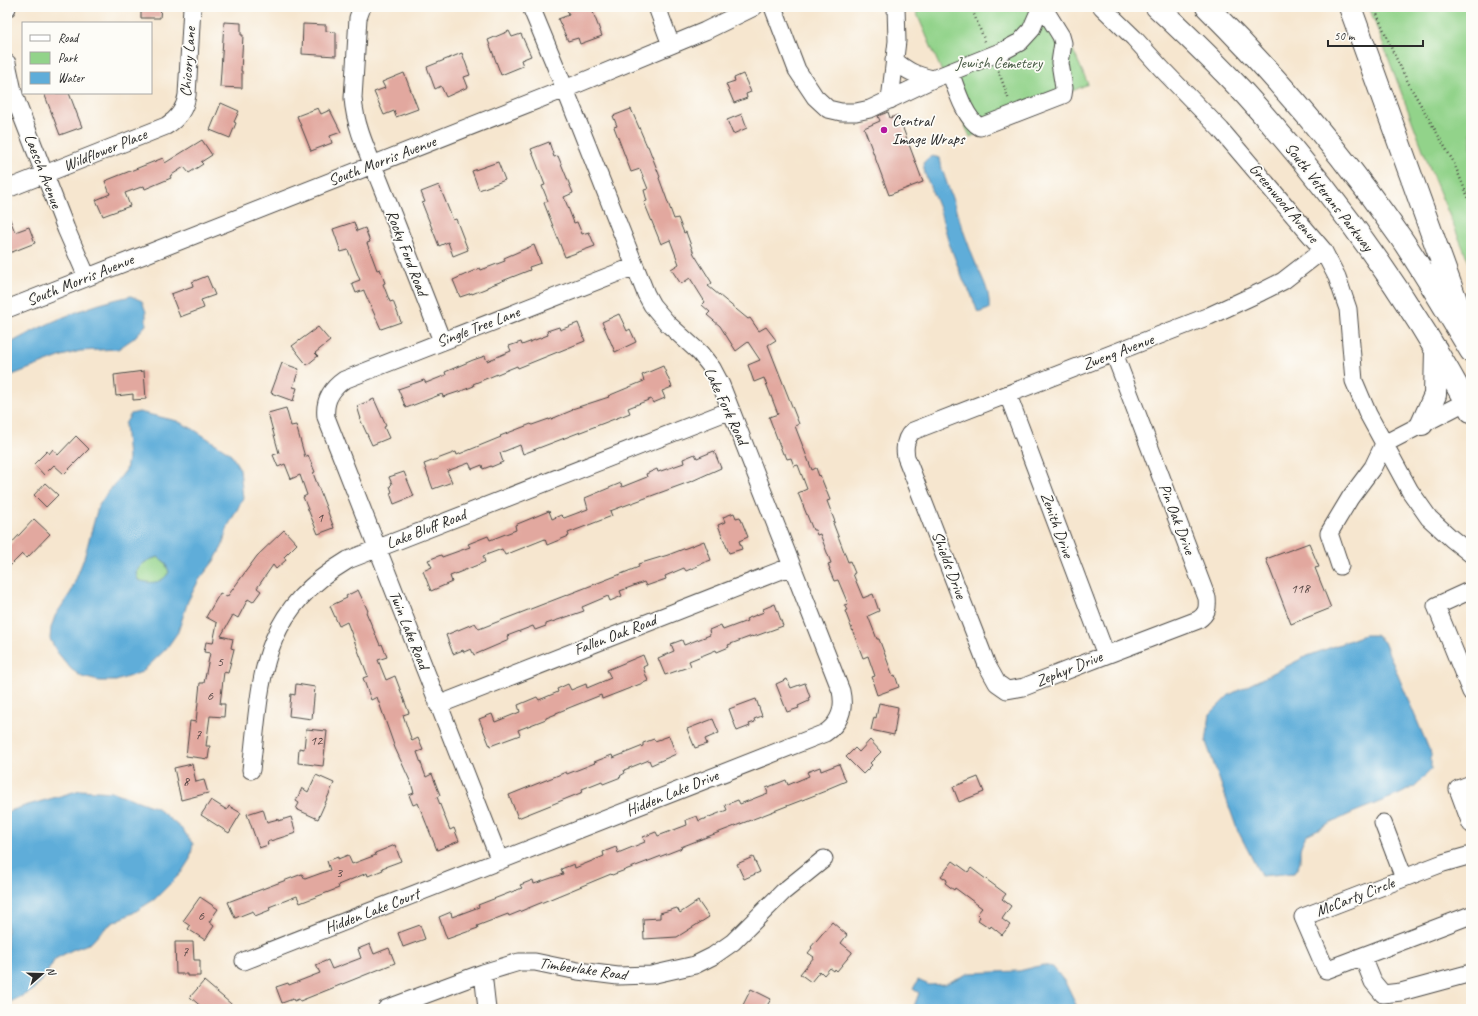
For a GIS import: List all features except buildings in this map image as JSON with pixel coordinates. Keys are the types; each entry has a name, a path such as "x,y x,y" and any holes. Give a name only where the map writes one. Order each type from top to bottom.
{"highway":[{"name":"South Veterans Parkway","path":"1157,7 1244,94 1318,180 1386,272 1436,349 1469,404"},
{"name":"South Veterans Parkway","path":"1207,7 1279,83 1321,132 1400,238 1426,277 1471,351"},
{"path":"1350,7 1471,342"},
{"path":"1422,424 1435,395 1436,349"}],"street":[{"name":"Chicory Lane","path":"179,116 184,108 187,95 192,7"},
{"name":"Rocky Ford Road","path":"362,7 358,18 353,98 357,121 442,341"},
{"name":"Lake Fork Road","path":"531,7 646,294 652,305 668,324 700,353 712,368 721,385 841,691 843,705 839,718"},
{"path":"657,7 671,45"},
{"name":"South Morris Avenue","path":"7,309 565,89 705,31 754,7"},
{"path":"773,7 797,70 816,97 828,109 841,112 856,112 870,109 933,79 1020,42 1032,30 1040,9 1048,16 1061,36 1063,43 1060,63 1064,88 1063,95 980,127 969,117 950,72"},
{"path":"890,100 897,41 896,7"},
{"name":"Greenwood Avenue","path":"1102,7 1134,38 1160,68 1221,130 1323,250 1337,277 1348,309 1354,381 1368,414 1410,491 1429,518 1471,554"},
{"path":"894,60 906,70 917,75 933,79"},
{"name":"Laesch Avenue","path":"7,63 18,106 66,229 87,277"},
{"name":"Wildflower Place","path":"7,189 166,126 179,116"},
{"name":"Zweng Avenue","path":"906,439 913,431 1209,316 1283,280 1323,250"},
{"name":"Single Tree Lane","path":"328,398 334,388 344,380 635,266"},
{"name":"Pin Oak Drive","path":"1114,353 1207,598 1208,606 1207,611 1202,618 1135,644"},
{"name":"Zenith Drive","path":"1008,395 1106,655"},
{"name":"Twin Lake Road","path":"328,398 325,411 326,417 500,861"},
{"path":"1340,566 1329,533 1350,498 1373,467 1384,444 1422,424 1469,404"},
{"name":"Lake Bluff Road","path":"250,770 265,664 269,650 280,625 296,602 320,578 348,560 731,410"},
{"name":"Shields Drive","path":"906,439 906,457 986,665 993,678 1002,688"},
{"name":"Fallen Oak Road","path":"438,705 792,566"},
{"path":"1471,590 1436,606 1471,692"},
{"name":"Zephyr Drive","path":"1002,688 1007,690 1024,687 1135,644"},
{"name":"Hidden Lake Drive","path":"500,861 825,733 831,729 839,718"},
{"path":"1471,784 1458,789 1471,824"},
{"path":"1383,823 1404,878"},
{"name":"McCarty Circle","path":"1471,855 1443,863 1303,917 1326,970 1471,916"},
{"name":"Timberlake Road","path":"386,1009 483,973 519,962 534,962 578,971 618,976 651,975 695,965 713,956 733,942 783,892 824,859"},
{"name":"Hidden Lake Court","path":"244,961 500,861"},
{"path":"1364,957 1373,982 1382,994 1401,992 1471,974"},
{"path":"483,973 487,1009"}],"path":[{"path":"971,7 992,55 1014,114"},
{"path":"1374,7 1392,52 1453,160 1471,204"}],"green space":[{"name":"Jewish Cemetery","path":"914,7 1050,7 1060,21 1088,84 970,137"},
{"path":"1369,7 1471,7 1471,267 1434,179"},
{"path":"158,557 165,562 169,572 166,576 159,581 151,583 138,580 136,572 140,566"}],"water":[{"path":"932,156 940,158 942,169 965,235 987,289 989,309 978,313 971,294 963,280 949,243 940,211 925,174 923,163"},
{"path":"131,296 142,301 146,312 146,325 134,338 118,349 80,351 62,356 7,377 7,345 37,329 67,316 99,304"},
{"path":"139,412 177,421 193,429 230,453 240,469 243,499 228,526 222,547 214,561 199,580 188,601 178,632 166,649 142,672 116,681 99,681 82,677 71,669 57,652 50,639 51,628 55,616 71,592 84,558 98,507 126,470 128,458 125,424 131,414","holes":["158,557 165,562 169,572 163,579 155,582 138,580 136,572 145,562"]},
{"path":"1364,635 1376,635 1384,642 1431,754 1431,770 1415,786 1400,794 1352,813 1306,835 1300,849 1300,863 1294,873 1261,876 1237,829 1206,742 1210,714 1229,695 1305,657"},
{"path":"80,790 114,792 157,808 183,830 193,844 190,859 181,873 155,899 133,913 112,923 91,943 72,950 55,959 45,976 32,991 10,1002 7,1002 7,812"},
{"path":"1043,965 1053,967 1065,982 1078,1009 913,1009 919,993 913,989 918,980 929,985 945,984 969,973 1019,971"}],"place":[{"name":"Central Image Wraps","path":"884,130"}]}
